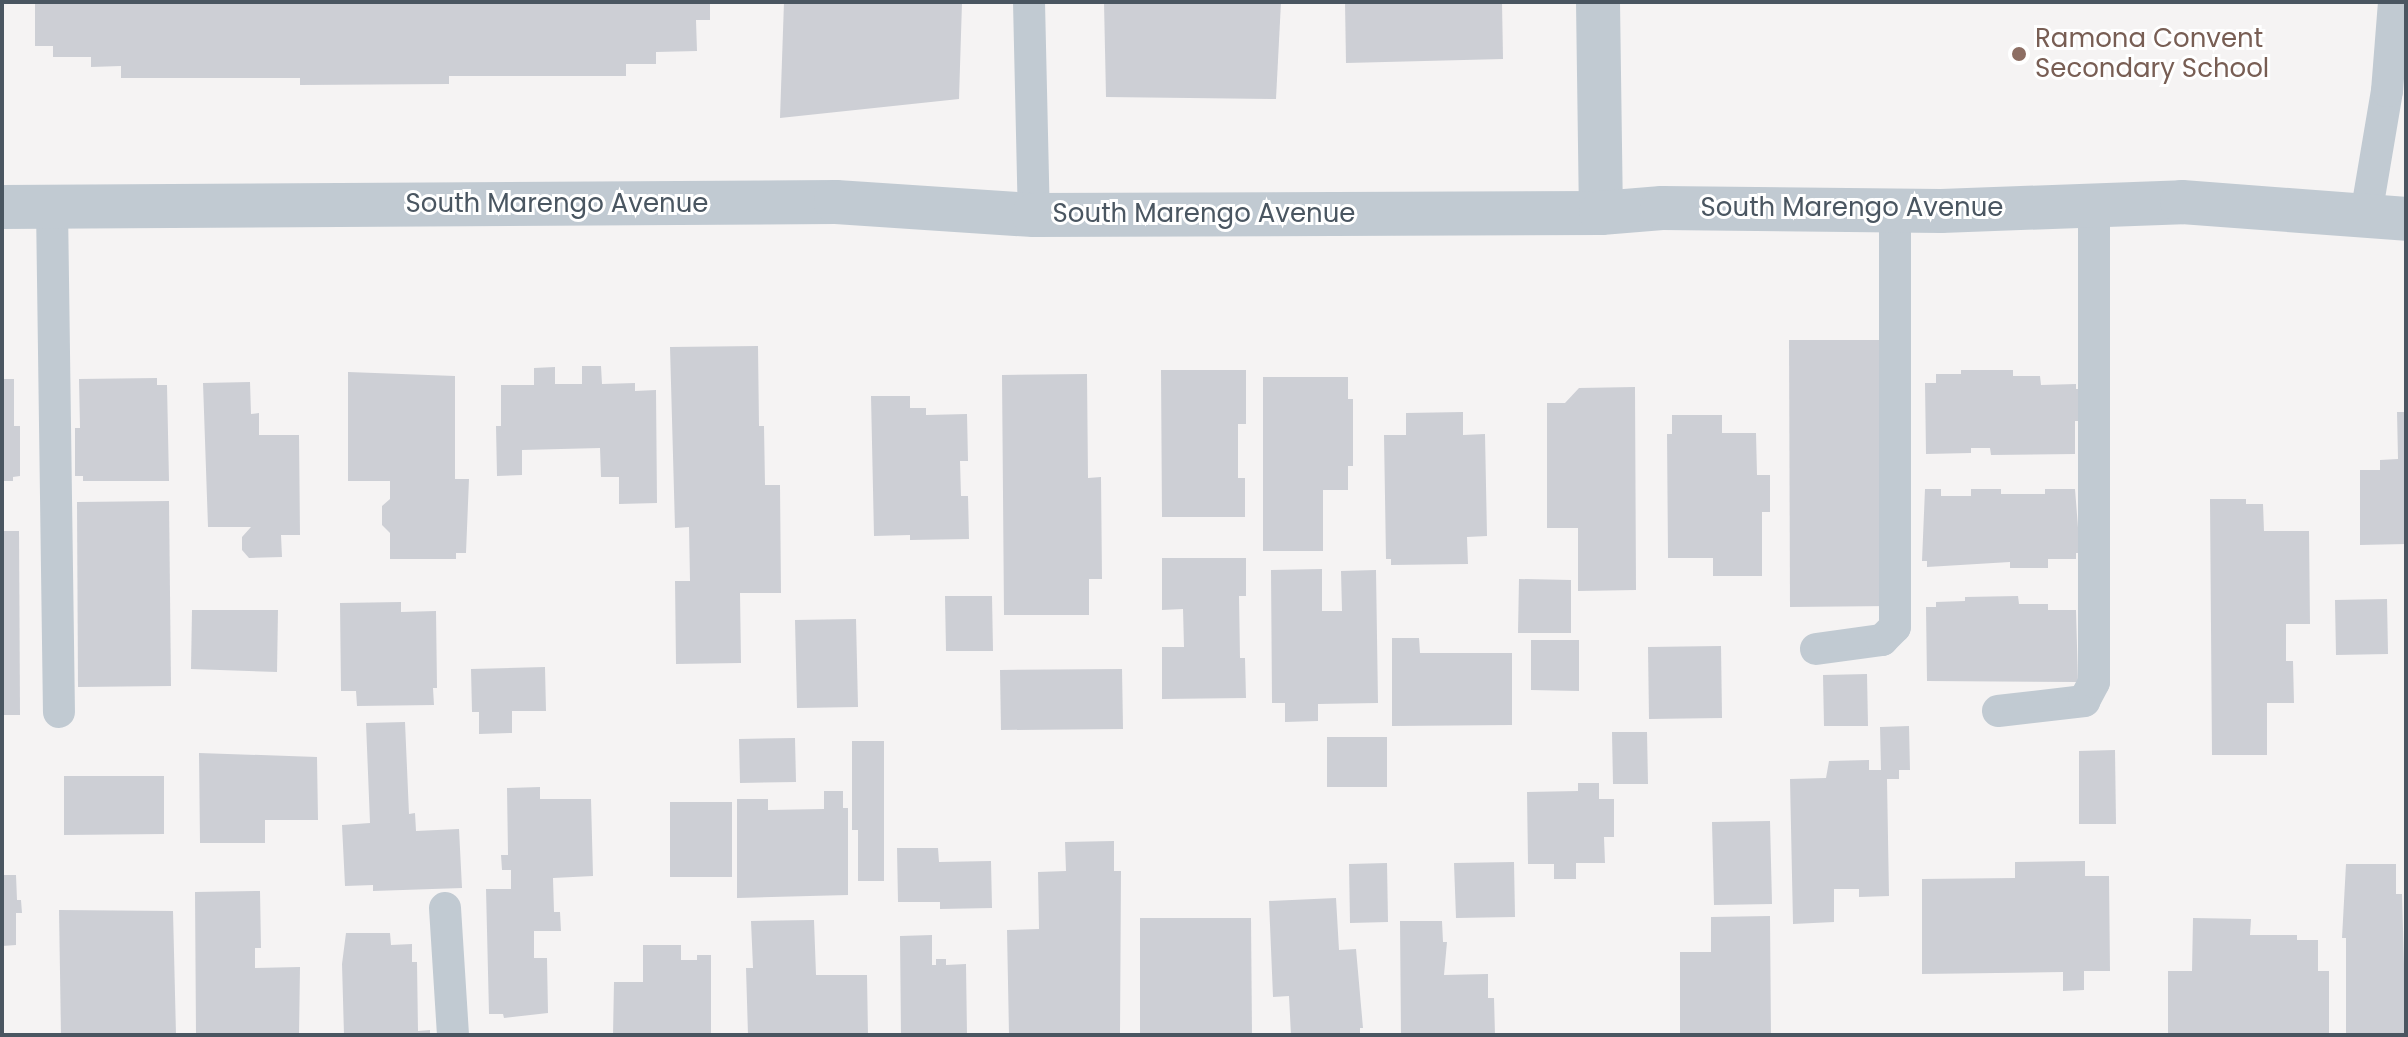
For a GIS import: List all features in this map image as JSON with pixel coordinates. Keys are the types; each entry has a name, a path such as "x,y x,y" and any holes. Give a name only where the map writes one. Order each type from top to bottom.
{"street":[{"path":"1598,2 1601,213"},
{"name":"South Marengo Avenue","path":"2,207 836,202 1034,215 1601,213 1662,208 1895,211 2182,202 2386,217"}],"lane":[{"path":"1029,2 1034,215"},
{"path":"2386,217 2387,91 2394,2"},
{"path":"1998,711 2084,701 2094,682 2094,204"},
{"path":"52,207 59,712"},
{"path":"1816,649 1882,640 1895,627 1895,211"},
{"path":"445,908 453,1035"}],"building":[{"path":"35,2 710,2 710,20 696,20 697,51 656,52 656,64 626,64 626,76 449,76 449,84 300,85 300,78 121,78 121,66 91,67 91,57 53,57 53,46 35,46"},
{"path":"784,2 962,2 959,99 780,118"},
{"path":"1104,2 1281,2 1276,99 1106,97"},
{"path":"1345,2 1502,2 1503,59 1346,63"},
{"path":"1789,340 1884,340 1891,606 1790,607"},
{"path":"758,346 759,426 764,426 765,485 780,485 781,593 740,593 741,663 676,664 675,581 690,581 689,527 675,528 670,347"},
{"path":"582,366 601,366 602,384 635,383 635,391 656,390 657,503 619,504 619,477 601,477 600,448 522,450 522,475 497,476 496,426 501,426 501,385 534,385 534,368 555,367 555,384 582,384"},
{"path":"1161,370 1246,370 1246,424 1238,424 1238,478 1245,478 1245,517 1162,517"},
{"path":"1961,370 2013,370 2013,376 2040,376 2041,385 2076,384 2076,389 2080,389 2080,421 2075,421 2075,454 1991,455 1990,448 1971,448 1971,453 1926,454 1925,383 1936,383 1936,374 1961,374"},
{"path":"348,372 455,376 455,479 469,479 466,553 456,553 456,559 390,559 390,533 382,525 382,506 390,499 390,481 348,481"},
{"path":"1087,374 1088,478 1101,477 1102,579 1089,579 1089,615 1004,615 1002,375"},
{"path":"1263,377 1348,377 1348,399 1353,399 1353,466 1348,466 1348,490 1323,490 1323,551 1263,551"},
{"path":"157,378 157,385 167,385 169,481 83,481 83,476 75,476 75,428 80,428 79,379"},
{"path":"2,379 14,379 14,426 20,426 20,476 13,477 13,481 2,481"},
{"path":"250,382 251,414 259,413 259,435 299,435 300,535 281,535 282,557 249,558 242,550 242,537 251,527 208,527 203,383"},
{"path":"1635,387 1636,590 1578,591 1578,528 1547,528 1547,403 1565,403 1579,388"},
{"path":"871,396 910,396 910,408 926,408 926,415 967,414 968,461 960,461 961,496 968,496 969,539 910,540 910,535 874,536"},
{"path":"1463,412 1463,435 1485,434 1487,536 1467,537 1468,564 1391,565 1391,559 1386,559 1384,435 1406,435 1406,413"},
{"path":"2397,412 2406,412 2406,544 2360,545 2360,470 2380,470 2380,460 2398,459"},
{"path":"1672,415 1722,415 1722,433 1756,433 1757,475 1770,475 1770,512 1762,512 1762,576 1713,576 1713,558 1668,558 1667,434 1672,434"},
{"path":"1925,489 1941,489 1941,496 1971,496 1971,489 2001,489 2001,494 2045,494 2045,489 2075,489 2080,553 2076,553 2076,559 2048,559 2048,568 2010,568 2010,562 1927,567 1927,561 1922,561"},
{"path":"2210,499 2246,499 2246,504 2263,504 2264,531 2309,531 2310,624 2286,624 2286,661 2293,661 2294,703 2267,703 2267,755 2212,755"},
{"path":"169,501 171,686 78,687 77,502"},
{"path":"2,531 19,531 20,715 2,715"},
{"path":"1162,558 1246,558 1246,596 1239,596 1240,658 1245,658 1246,698 1162,699 1162,647 1184,647 1183,609 1162,610"},
{"path":"1322,569 1322,611 1342,611 1341,571 1376,570 1378,703 1318,704 1318,721 1285,722 1285,703 1272,703 1271,570"},
{"path":"1519,579 1571,580 1571,633 1518,633"},
{"path":"945,596 992,596 993,651 946,651"},
{"path":"2018,596 2019,604 2048,604 2048,610 2076,610 2078,682 1927,681 1926,607 1936,607 1936,602 1965,601 1965,597"},
{"path":"2387,599 2388,654 2336,655 2335,600"},
{"path":"401,602 401,612 436,611 437,688 433,688 434,705 357,706 356,691 341,691 340,603"},
{"path":"192,610 278,610 277,672 191,669"},
{"path":"856,619 858,707 797,708 795,620"},
{"path":"1392,638 1419,638 1420,653 1512,653 1512,725 1392,726"},
{"path":"1531,640 1579,640 1579,691 1531,690"},
{"path":"1721,646 1722,718 1649,719 1648,647"},
{"path":"545,667 546,711 512,711 512,733 479,734 479,712 472,712 471,669"},
{"path":"1122,669 1123,729 1001,730 1000,670"},
{"path":"1867,674 1868,726 1824,726 1823,675"},
{"path":"405,722 409,814 415,813 416,831 459,829 462,888 373,891 373,885 345,886 342,825 370,823 366,723"},
{"path":"1909,726 1910,770 1899,770 1899,779 1887,779 1889,896 1859,897 1859,889 1834,889 1834,922 1793,924 1790,779 1826,778 1829,761 1869,760 1869,770 1881,770 1880,727"},
{"path":"1612,732 1647,732 1648,784 1613,784"},
{"path":"1327,737 1387,737 1387,787 1327,787"},
{"path":"795,738 796,782 740,783 739,739"},
{"path":"852,741 884,741 884,881 858,881 858,830 852,830"},
{"path":"2115,750 2116,824 2079,824 2079,751"},
{"path":"199,753 317,757 318,820 265,820 265,843 200,843"},
{"path":"64,776 164,776 164,834 64,835"},
{"path":"1578,783 1599,783 1599,799 1614,799 1614,837 1604,837 1605,863 1576,863 1576,879 1554,879 1554,864 1528,864 1527,792 1578,791"},
{"path":"540,787 540,799 591,799 593,876 553,878 554,912 560,912 561,931 534,931 534,958 547,958 548,1013 504,1018 503,1014 489,1014 486,889 511,889 511,870 502,870 501,855 508,855 507,788"},
{"path":"824,791 843,791 843,808 848,808 848,895 737,898 737,799 768,799 768,810 824,809"},
{"path":"670,802 732,802 732,877 670,877"},
{"path":"1770,821 1772,904 1714,905 1712,822"},
{"path":"1114,841 1114,871 1121,871 1120,1035 1009,1035 1007,930 1039,929 1038,872 1066,871 1065,842"},
{"path":"897,848 938,848 939,862 991,861 992,908 940,909 940,902 898,902"},
{"path":"2085,861 2085,876 2109,876 2110,971 2084,971 2084,990 2063,991 2063,972 1922,974 1922,879 2015,878 2015,862"},
{"path":"1514,862 1515,917 1456,918 1454,863"},
{"path":"1387,863 1388,922 1350,923 1349,864"},
{"path":"2346,864 2396,864 2396,894 2402,894 2406,1035 2346,1035 2346,938 2342,938"},
{"path":"2,875 16,875 17,900 21,900 22,913 16,913 16,945 2,946"},
{"path":"260,891 261,948 255,948 255,968 300,967 299,1035 196,1035 195,892"},
{"path":"1336,898 1339,950 1356,949 1363,1028 1360,1028 1360,1035 1291,1035 1289,996 1273,997 1269,901"},
{"path":"59,910 173,911 176,1035 61,1035"},
{"path":"1770,916 1771,1035 1680,1035 1680,952 1711,952 1711,917"},
{"path":"1140,918 1251,918 1252,1035 1140,1035"},
{"path":"2193,918 2251,919 2250,935 2297,935 2297,940 2318,940 2318,971 2329,971 2329,1035 2168,1035 2168,971 2192,971"},
{"path":"814,920 816,975 867,975 868,1035 748,1035 746,968 753,968 751,921"},
{"path":"1400,921 1442,921 1443,942 1447,942 1444,975 1488,974 1488,998 1494,998 1495,1035 1401,1035"},
{"path":"346,933 390,933 391,945 412,944 412,962 417,962 418,1031 430,1030 430,1035 344,1035 342,964"},
{"path":"932,935 932,965 936,965 936,959 946,959 946,965 966,964 967,1035 901,1035 900,936"},
{"path":"643,945 681,945 681,960 697,960 697,955 711,955 711,1035 613,1035 614,982 643,982"}],"place":[{"name":"Ramona Convent Secondary School","path":"2019,54"}]}
